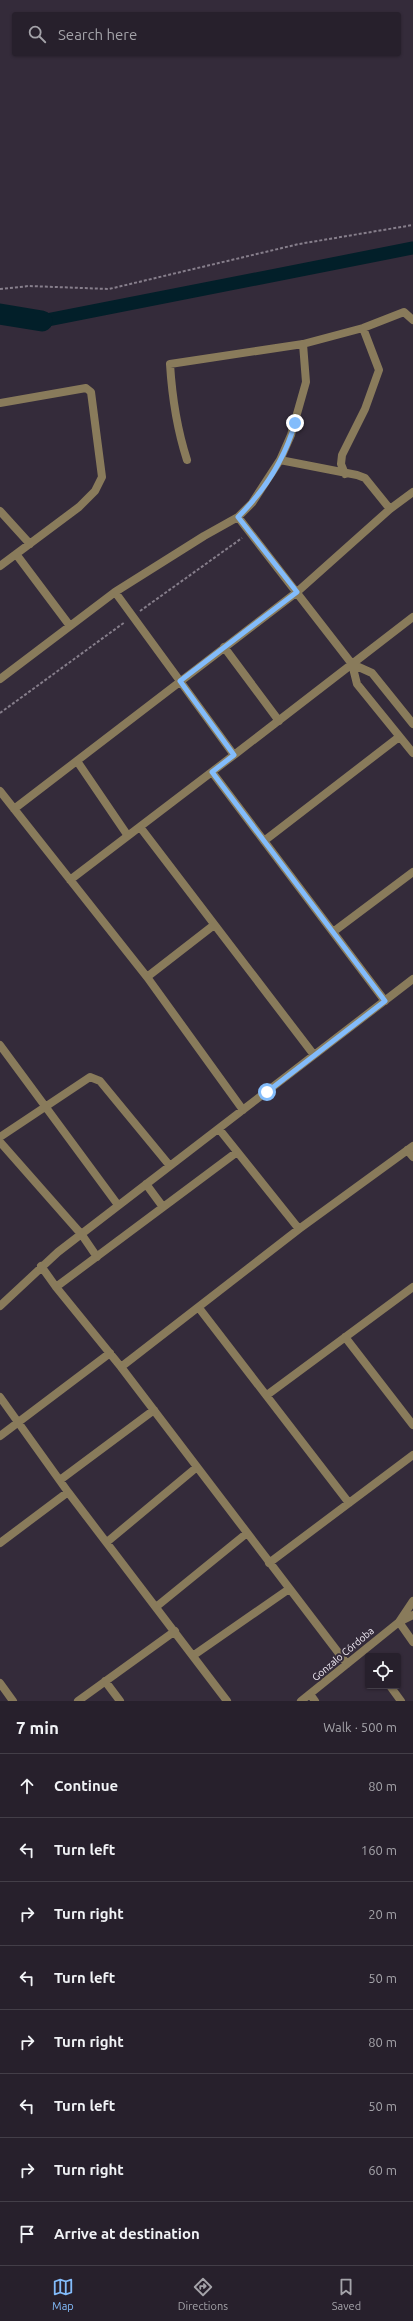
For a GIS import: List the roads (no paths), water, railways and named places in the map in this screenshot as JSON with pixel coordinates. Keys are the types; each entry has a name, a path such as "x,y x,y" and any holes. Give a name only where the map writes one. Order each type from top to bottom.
{"street":[{"path":"187,460 176,412 170,364 303,344 362,328 404,312 413,320"},
{"path":"345,474 341,464 342,455 366,409 379,370 362,328"},
{"path":"0,679 115,592 204,536 238,517 252,502 280,460 291,435 306,382 303,344"},
{"path":"0,403 86,388 91,392 102,477 95,491 88,499 0,566"},
{"path":"280,460 345,474 357,475 365,478 390,509"},
{"path":"14,809 297,592 390,509 413,492"},
{"path":"0,511 30,544"},
{"path":"238,517 352,664 357,684 413,753"},
{"path":"16,554 70,626"},
{"path":"115,592 234,755"},
{"path":"70,880 279,721 413,616"},
{"path":"224,647 279,721"},
{"path":"352,664 372,672 413,724"},
{"path":"264,841 400,737"},
{"path":"77,760 128,836"},
{"path":"212,772 385,1001"},
{"path":"0,791 147,977 243,1110"},
{"path":"140,827 314,1055"},
{"path":"333,932 413,872"},
{"path":"147,977 214,925"},
{"path":"0,1306 41,1266 118,1205 413,979"},
{"path":"0,1045 46,1105 118,1205"},
{"path":"0,1137 87,1077 94,1078 170,1166"},
{"path":"219,1129 299,1230"},
{"path":"0,1142 82,1235 97,1257"},
{"path":"121,1367 299,1230 410,1148 413,1157"},
{"path":"56,1287 237,1152"},
{"path":"146,1184 164,1207"},
{"path":"41,1266 198,1467 347,1664"},
{"path":"267,1395 413,1287"},
{"path":"199,1308 349,1503"},
{"path":"345,1337 413,1425"},
{"path":"0,1436 110,1353"},
{"path":"0,1397 68,1492 175,1630 227,1701"},
{"path":"60,1480 154,1410"},
{"path":"270,1563 413,1455"},
{"path":"107,1542 198,1467"},
{"path":"0,1543 68,1492"},
{"path":"156,1607 247,1533"},
{"path":"194,1655 289,1589"},
{"name":"Gonzalo Córdoba","path":"367,1653 399,1622 413,1601"},
{"name":"Gonzalo Córdoba","path":"399,1622 413,1615"},
{"path":"399,1622 413,1642"},
{"path":"78,1701 175,1630"},
{"name":"Gonzalo Córdoba","path":"300,1701 312,1698 347,1664 365,1654"},
{"path":"105,1681 120,1701"},
{"path":"0,1683 13,1701"},
{"path":"392,1689 401,1701"}],"waterway":[{"path":"42,321 413,248"},
{"path":"0,314 42,321"}]}
